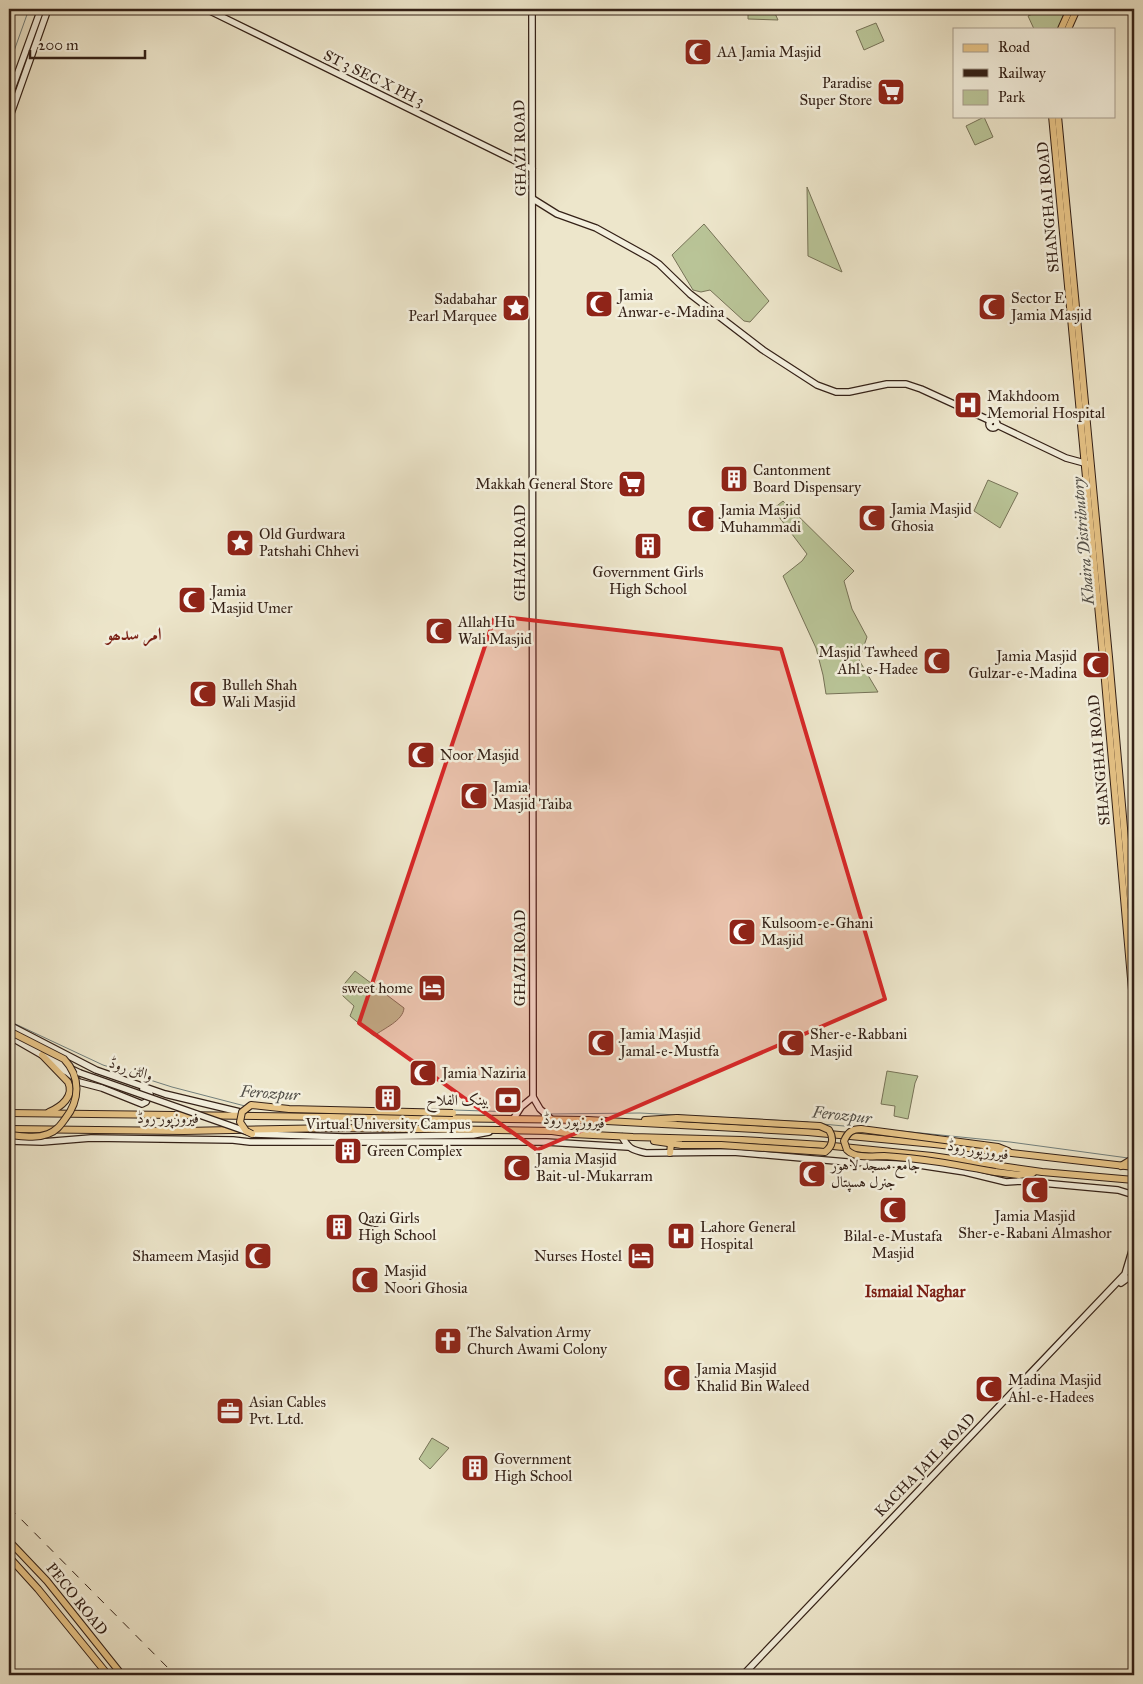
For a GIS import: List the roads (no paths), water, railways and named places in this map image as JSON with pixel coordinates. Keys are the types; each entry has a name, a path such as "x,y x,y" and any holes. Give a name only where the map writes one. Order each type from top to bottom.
{"main road":[{"path":"9,97 41,9"},
{"path":"9,119 48,9"},
{"name":"ST 3 SEC X PH 3","path":"206,9 532,169"},
{"name":"GHAZI ROAD","path":"532,9 533,1097"},
{"path":"1061,28 1070,9"},
{"path":"1068,28 1077,9"},
{"name":"SHANGHAI ROAD","path":"1052,118 1065,223"},
{"name":"SHANGHAI ROAD","path":"1058,118 1067,250 1134,942"},
{"path":"533,199 557,214 596,228 650,258 659,264 690,294 764,350 816,385 836,392 849,392 887,384 906,384 991,421 990,426 994,428 997,425 1066,458 1088,464"},
{"name":"SHANGHAI ROAD","path":"1088,464 1134,1013"},
{"name":"والٹن روڈ","path":"9,1025 89,1067 165,1094 254,1116"},
{"path":"9,1030 64,1059 75,1076 77,1087 74,1105 65,1120 55,1131 32,1137 9,1135"},
{"path":"9,1036 42,1055 80,1073 252,1134 344,1137 457,1136 498,1130"},
{"path":"42,1055 70,1086 70,1093 63,1104 46,1113"},
{"path":"50,1064 64,1070 82,1083 102,1088 142,1104 148,1100 150,1094 148,1091 110,1079 108,1074"},
{"path":"514,1118 521,1107 533,1097 540,1109 551,1119"},
{"path":"252,1134 246,1131 240,1122 242,1112 251,1105 288,1109 474,1114 499,1118"},
{"name":"فیروزپور روڈ","path":"9,1113 514,1118 679,1124 808,1132 934,1144 1134,1167"},
{"path":"627,1123 677,1118 820,1126 829,1130 832,1139 829,1149 825,1152 721,1145 682,1145 633,1137"},
{"name":"فیروزپور روڈ","path":"9,1129 184,1131 336,1128 552,1131 572,1134 823,1145 946,1158 1042,1172 1134,1181"},
{"path":"1016,1154 998,1147 861,1129 850,1131 844,1141 847,1150 855,1156 919,1160 1019,1175 1042,1172"},
{"path":"622,1136 628,1147"},
{"path":"9,1141 42,1142 91,1138 233,1140 250,1142 537,1142 628,1147 646,1153 688,1151 733,1152 847,1162 919,1165 965,1172 1006,1182 1020,1181 1118,1190 1134,1195"},
{"path":"670,1153 671,1144"},
{"path":"1121,1166 1134,1158"},
{"name":"KACHA JAIL ROAD","path":"743,1675 1125,1274 1134,1244"},
{"path":"747,1675 1121,1283 1128,1278 1134,1277"},
{"name":"PECO ROAD","path":"9,1541 47,1581 122,1675"},
{"name":"PECO ROAD","path":"9,1557 38,1589 108,1675"},
{"path":"38,1589 47,1581"}],"waterway":[{"path":"9,65 29,9"},
{"name":"Khaira Distributory","path":"1132,943 1134,964"},
{"name":"Ferozpur","path":"9,1021 103,1065 172,1087 245,1106"},
{"name":"Ferozpur","path":"454,1110 515,1112"},
{"name":"Ferozpur","path":"550,1114 640,1113 808,1122"},
{"name":"Ferozpur","path":"822,1124 855,1127"},
{"name":"Ferozpur","path":"901,1131 1010,1142 1128,1158"}],"railway":[{"path":"9,1507 175,1675"}],"place":[{"name":"AA Jamia Masjid","path":"698,52"},
{"name":"Paradise Super Store","path":"891,92"},
{"name":"Jamia Anwar-e-Madina","path":"599,304"},
{"name":"Sector E Jamia Masjid","path":"992,307"},
{"name":"Sadabahar Pearl Marquee","path":"516,308"},
{"name":"Makhdoom Memorial Hospital","path":"968,405"},
{"name":"Cantonment Board Dispensary","path":"734,479"},
{"name":"Makkah General Store","path":"632,484"},
{"name":"Jamia Masjid Ghosia","path":"872,518"},
{"name":"Jamia Masjid Muhammadi","path":"701,519"},
{"name":"Old Gurdwara Patshahi Chhevi","path":"240,543"},
{"name":"Government Girls High School","path":"648,546"},
{"name":"Jamia Masjid Umer","path":"192,600"},
{"name":"Allah Hu Wali Masjid","path":"439,631"},
{"name":"Masjid Tawheed Ahl-e-Hadee","path":"937,661"},
{"name":"Jamia Masjid Gulzar-e-Madina","path":"1096,665"},
{"name":"Bulleh Shah Wali Masjid","path":"203,694"},
{"name":"Noor Masjid","path":"421,755"},
{"name":"Jamia Masjid Taiba","path":"474,796"},
{"name":"Kulsoom-e-Ghani Masjid","path":"742,932"},
{"name":"sweet home","path":"432,988"},
{"name":"Jamia Masjid Jamal-e-Mustfa","path":"601,1043"},
{"name":"Sher-e-Rabbani Masjid","path":"791,1043"},
{"name":"Jamia Naziria","path":"423,1073"},
{"name":"Virtual University Campus","path":"388,1098"},
{"name":"بینک الفلاح","path":"508,1100"},
{"name":"Green Complex","path":"348,1151"},
{"name":"Jamia Masjid Bait-ul-Mukarram","path":"517,1168"},
{"name":"جامع مسجد لاہور جنرل ہسپتال","path":"812,1174"},
{"name":"Jamia Masjid Sher-e-Rabani Almashor","path":"1035,1190"},
{"name":"Bilal-e-Mustafa Masjid","path":"893,1210"},
{"name":"Qazi Girls High School","path":"339,1227"},
{"name":"Lahore General Hospital","path":"681,1236"},
{"name":"Shameem Masjid","path":"258,1256"},
{"name":"Nurses Hostel","path":"641,1256"},
{"name":"Masjid Noori Ghosia","path":"365,1280"},
{"name":"The Salvation Army Church Awami Colony","path":"448,1341"},
{"name":"Jamia Masjid Khalid Bin Waleed","path":"677,1378"},
{"name":"Madina Masjid Ahl-e-Hadees","path":"989,1389"},
{"name":"Asian Cables Pvt. Ltd.","path":"230,1411"},
{"name":"Government High School","path":"475,1468"}],"district":[{"name":"امر سدھو","path":"134,634"},
{"name":"Ismaial Naghar","path":"915,1291"}]}
